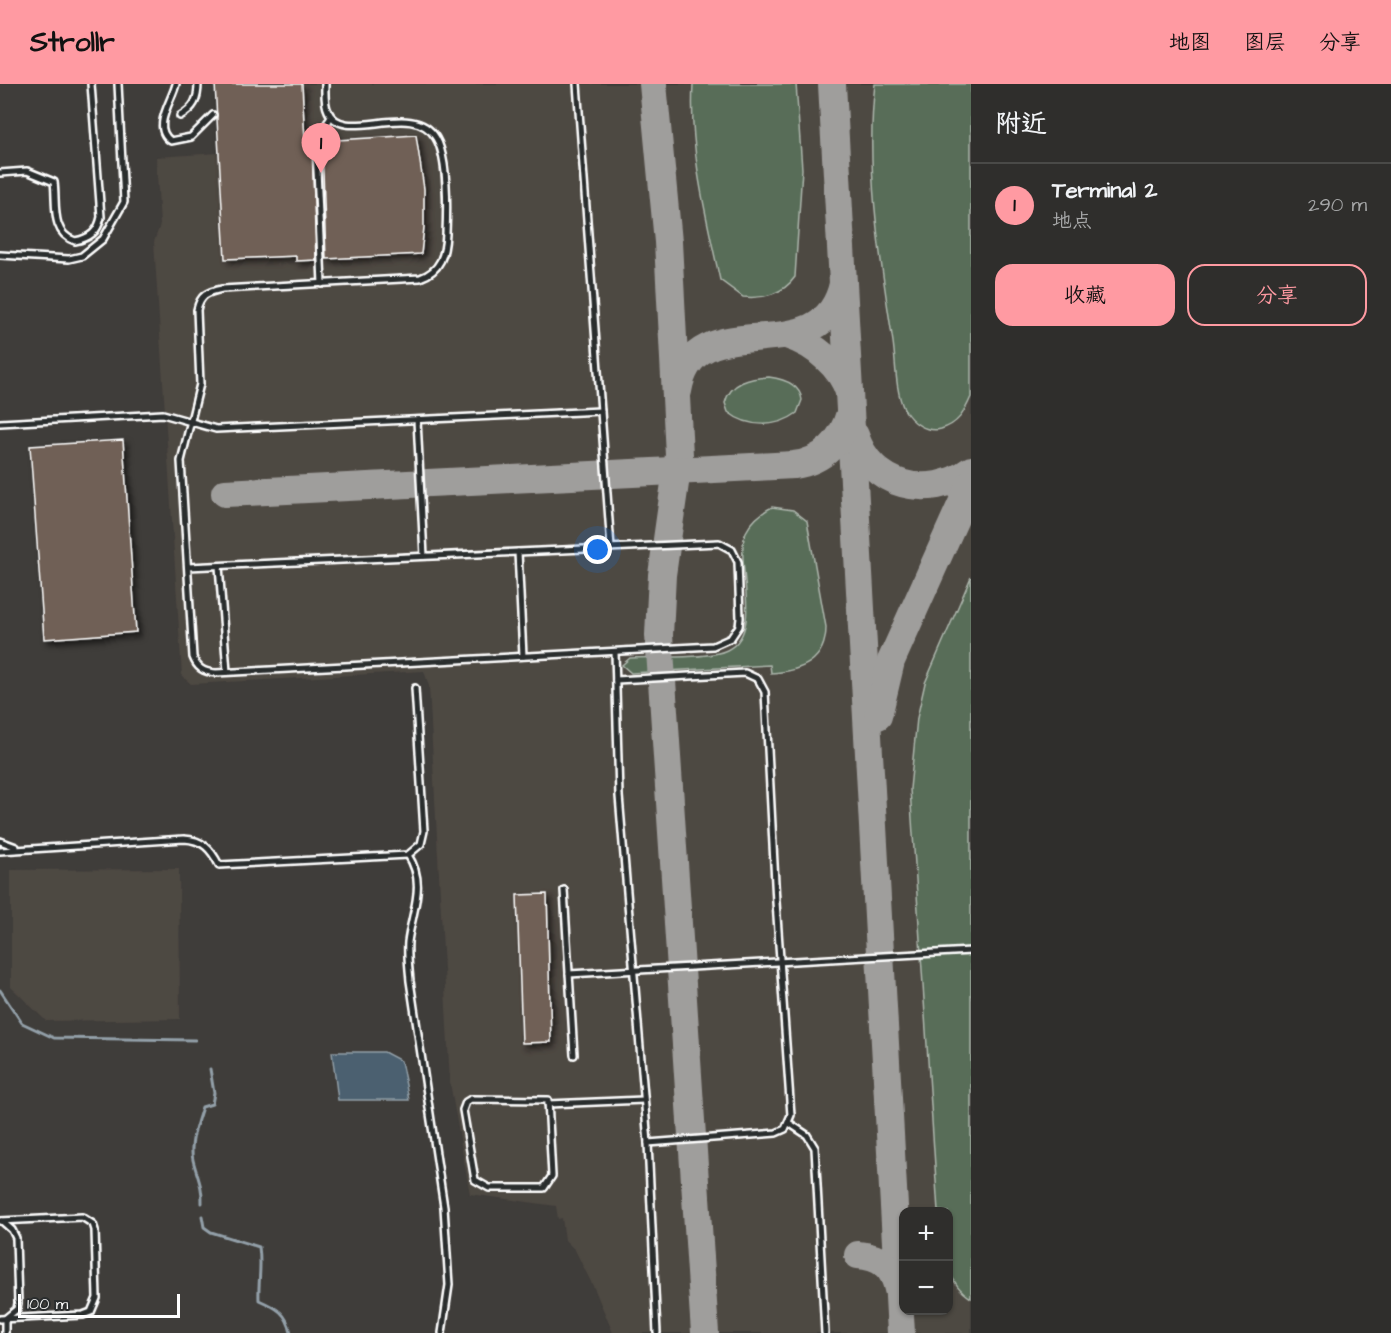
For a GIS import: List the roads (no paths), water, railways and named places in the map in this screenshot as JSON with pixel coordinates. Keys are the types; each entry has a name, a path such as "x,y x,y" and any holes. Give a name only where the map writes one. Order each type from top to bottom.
{"lane":[{"path":"0,173 27,171 54,182 58,226 62,234 75,240 93,235 99,227 101,217 91,84"},
{"path":"0,255 69,259 82,256 103,239 124,202 118,84"},
{"path":"176,84 164,119 162,129 164,137 171,141 191,137 213,115"},
{"path":"180,116 197,100 198,84"},
{"path":"188,567 719,543 732,550 740,568 739,626 726,642 713,646 226,672 208,672 196,664 193,657 181,461 200,384 197,310 199,300 206,293 222,289 414,279 429,276 441,262 446,232 443,165 440,147 431,132 415,122 347,124 331,117 327,110 325,84"},
{"path":"578,84 611,548"},
{"path":"322,284 316,146 318,137 331,117"},
{"path":"0,423 163,414 216,429 601,411"},
{"path":"417,420 424,556"},
{"path":"518,552 523,656"},
{"path":"219,566 226,672"},
{"path":"615,652 619,796 648,1143 657,1333"},
{"path":"616,680 745,673 758,679 762,685 792,1107 789,1123 785,1129 776,1133 648,1143"},
{"path":"0,851 21,848 195,840 206,845 219,865 408,855 421,844 424,831 415,688"},
{"path":"0,841 21,848"},
{"path":"408,855 417,869 418,883 408,945 410,981 444,1207 449,1285 442,1333"},
{"path":"564,890 574,1055"},
{"path":"569,974 971,951"},
{"path":"471,1099 548,1100 548,1104 552,1176 549,1183 542,1190 489,1188 478,1183 474,1176 463,1110 466,1102 471,1099"},
{"path":"548,1104 644,1100"},
{"path":"789,1123 807,1135 815,1148 825,1333"},
{"path":"0,1221 82,1217 93,1224 97,1298 91,1312 83,1315 2,1318"},
{"path":"0,1221 12,1230 16,1238 18,1292 16,1309 2,1318"},
{"path":"2,1318 5,1333"}],"water":[{"path":"332,1052 384,1052 401,1061 409,1100 338,1100"}],"waterway":[{"path":"0,990 22,1023 54,1038 195,1040"},
{"path":"202,1203 202,1192 193,1160 192,1147 202,1107 212,1104 214,1093 210,1069"},
{"path":"202,1216 204,1227 211,1232 259,1247 259,1300 284,1316 291,1333"}],"place":[{"name":"Terminal 2","path":"321,173"}]}
